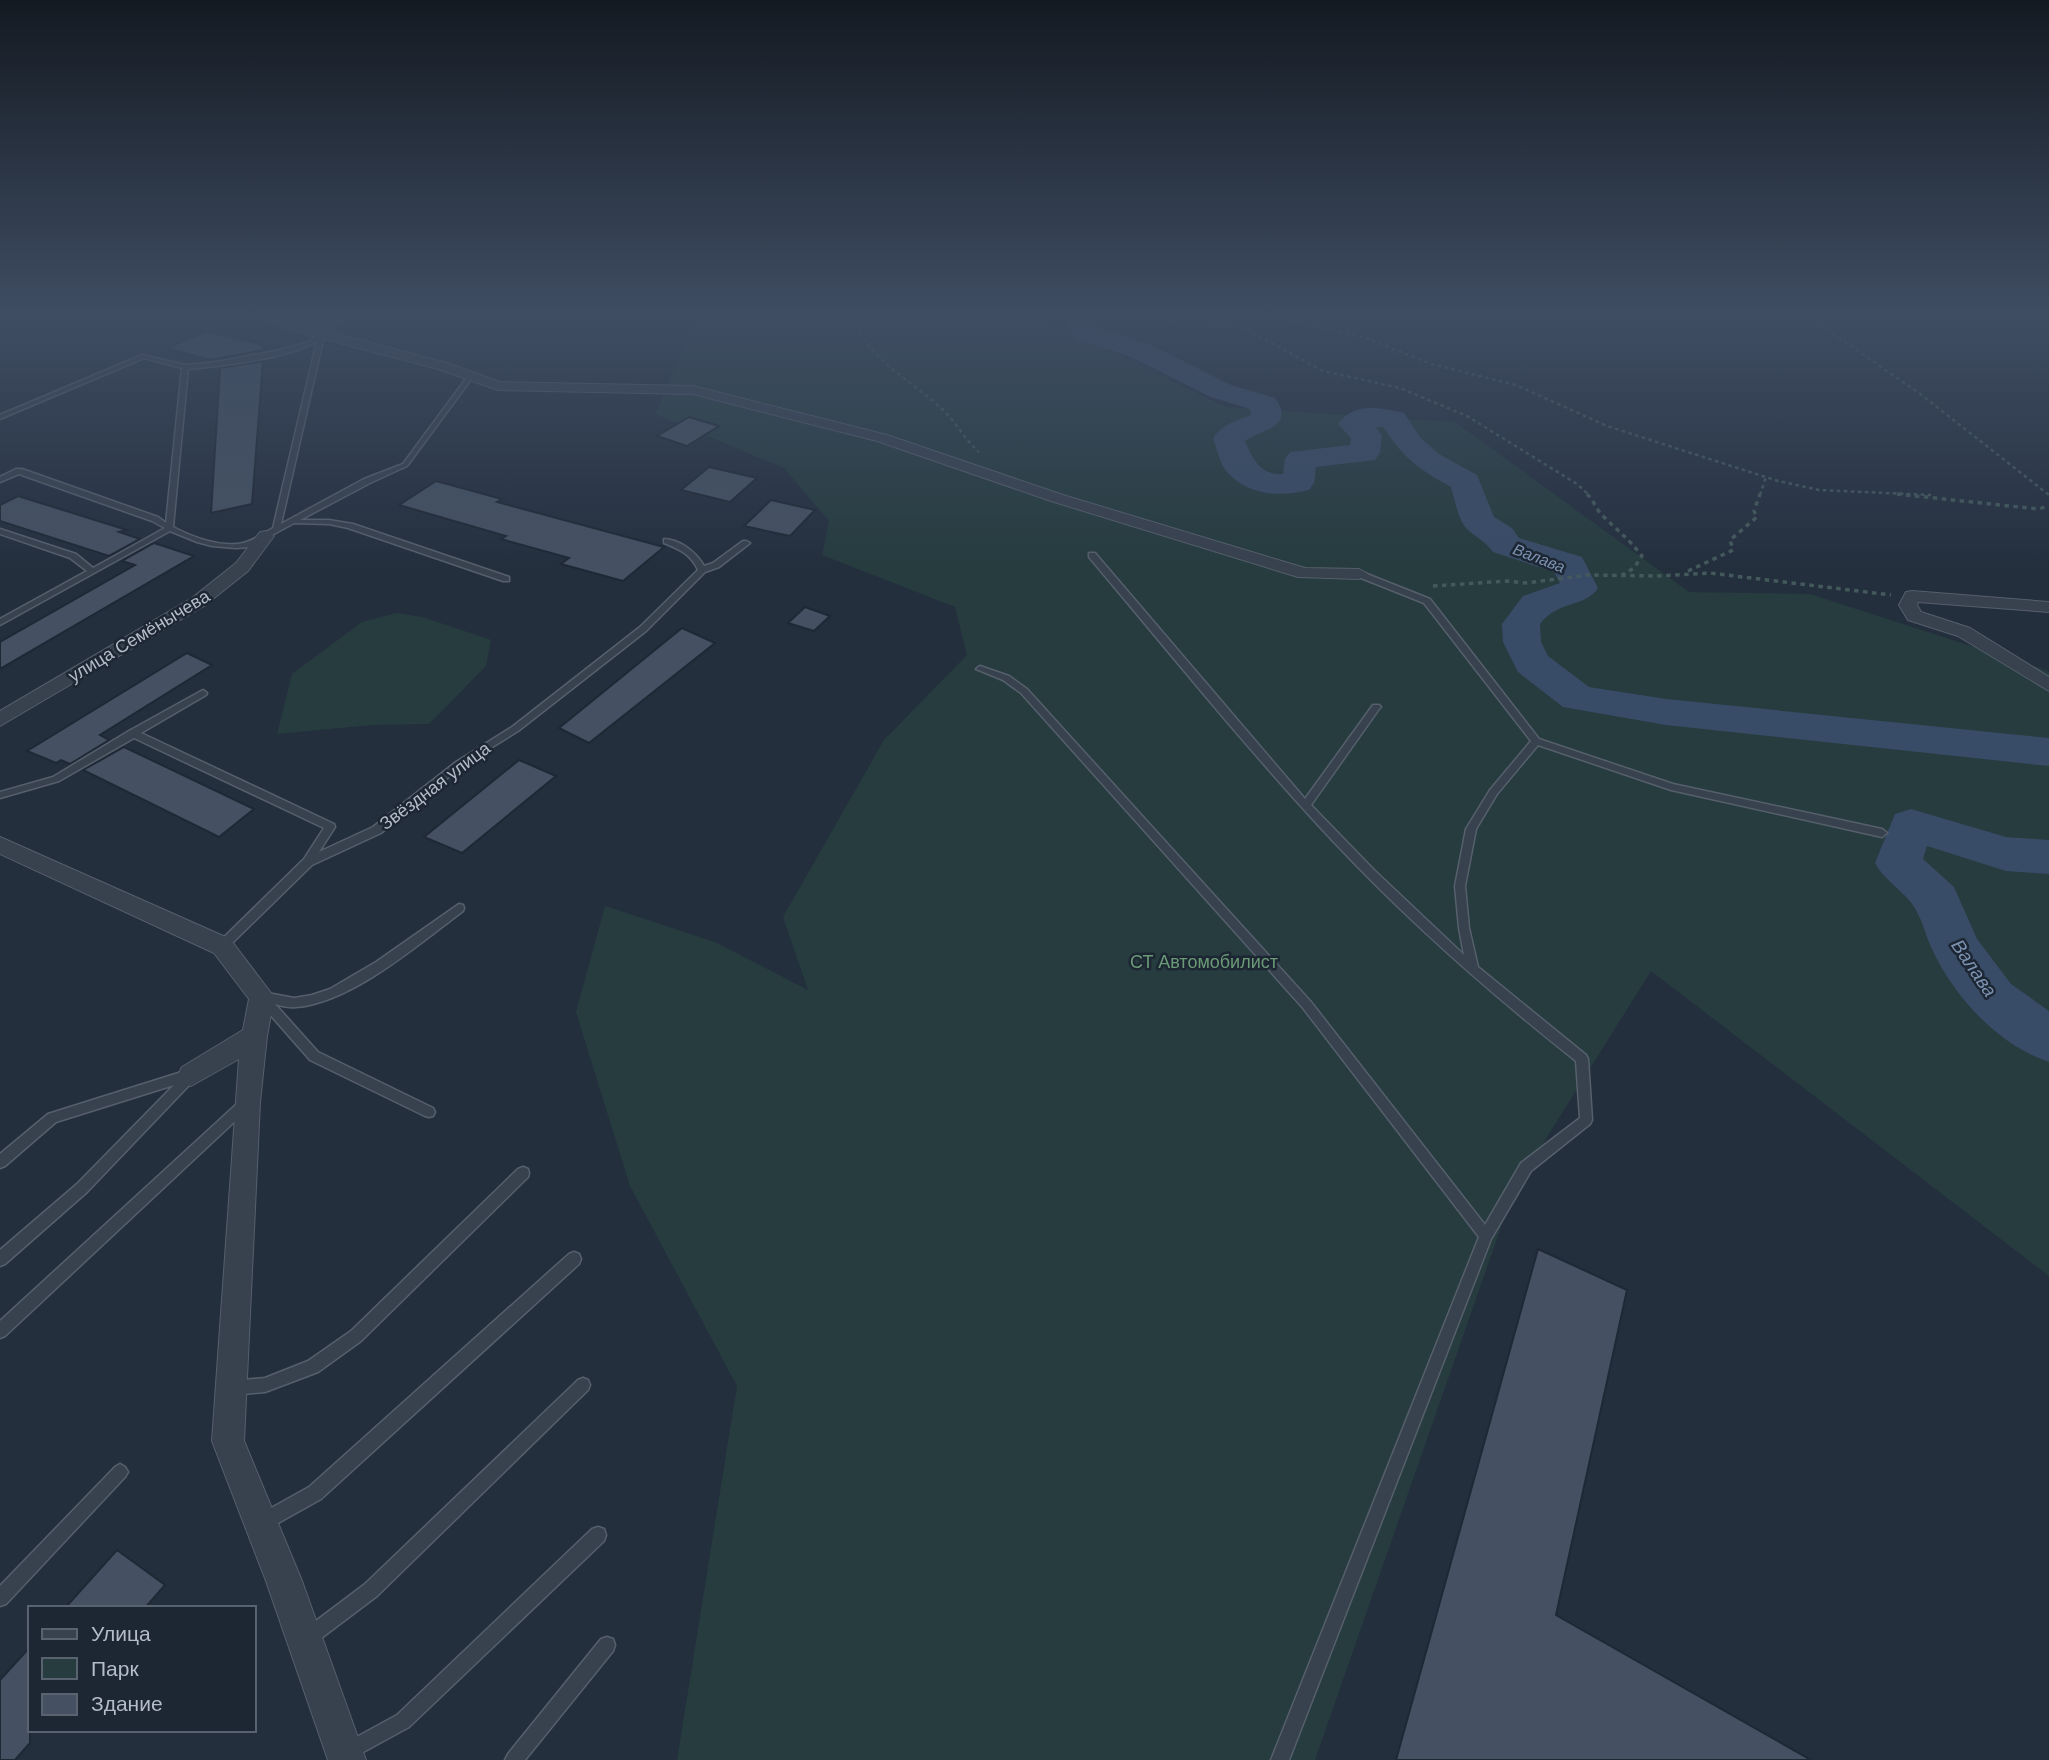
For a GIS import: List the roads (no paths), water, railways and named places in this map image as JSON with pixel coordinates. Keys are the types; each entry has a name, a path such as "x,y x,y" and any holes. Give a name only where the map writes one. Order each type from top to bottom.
{"street":[{"path":"737,401 882,438 1057,498 1304,573 1359,574"},
{"name":"улица Семёнычева","path":"0,720 198,602 242,567 271,534"},
{"path":"2049,607 1912,596 1908,605 1914,616 1964,632 2049,685"},
{"path":"0,845 222,946 262,997 254,1036 247,1102 228,1441 305,1640 346,1757"},
{"path":"191,1074 254,1036"}],"lane":[{"path":"0,417 37,401"},
{"path":"169,529 182,401"},
{"path":"271,534 302,401"},
{"path":"0,480 19,471 155,519 169,529 232,548 271,534 367,481 405,465 452,401"},
{"path":"287,524 308,521 350,526 506,579"},
{"path":"0,622 169,529"},
{"path":"0,531 74,556 92,571"},
{"path":"667,541 687,549 698,558 702,570"},
{"name":"Звёздная улица","path":"222,946 308,862 377,830 459,764 515,729 643,629 702,570 716,565 746,543"},
{"path":"1092,555 1306,805 1398,901 1509,1003 1582,1059 1586,1120 1526,1167 1486,1236 1280,1760"},
{"path":"1359,574 1427,601 1536,741 1671,787 1882,834"},
{"path":"980,669 1006,678 1024,691 1307,1005 1486,1236"},
{"path":"0,795 56,779 203,693"},
{"path":"1306,805 1376,707"},
{"path":"132,733 330,827 308,862"},
{"path":"1473,970 1464,928 1460,886 1471,829 1493,792 1536,741"},
{"path":"262,997 296,1003 330,993 386,963 459,908"},
{"path":"262,997 314,1056 429,1112"},
{"path":"0,1162 52,1118 191,1074"},
{"path":"0,1259 82,1188 191,1074"},
{"path":"0,1331 247,1102"},
{"path":"230,1388 265,1385 313,1367 356,1336 523,1173"},
{"path":"261,1523 315,1493 574,1259"},
{"path":"305,1640 371,1590 583,1385"},
{"path":"0,1598 120,1472"},
{"path":"346,1757 403,1721 598,1535"},
{"path":"514,1760 607,1645"}],"waterway":[{"name":"Валава","path":"1255,401 1265,404 1266,420 1244,428 1228,438 1240,468 1269,485 1298,483 1301,459 1364,453 1367,435 1353,424 1360,417 1393,419 1409,443 1428,461 1466,482 1479,522 1500,535 1505,545 1569,565 1580,588 1536,604 1521,624 1522,642 1532,663 1577,698 1666,712 2049,752"},
{"name":"Валава","path":"2049,857 2006,854 1911,825 1898,863 1937,900 1956,948 1993,999 2049,1040"}],"park label":[{"name":"СТ Автомобилист","path":"1204,962"}]}
